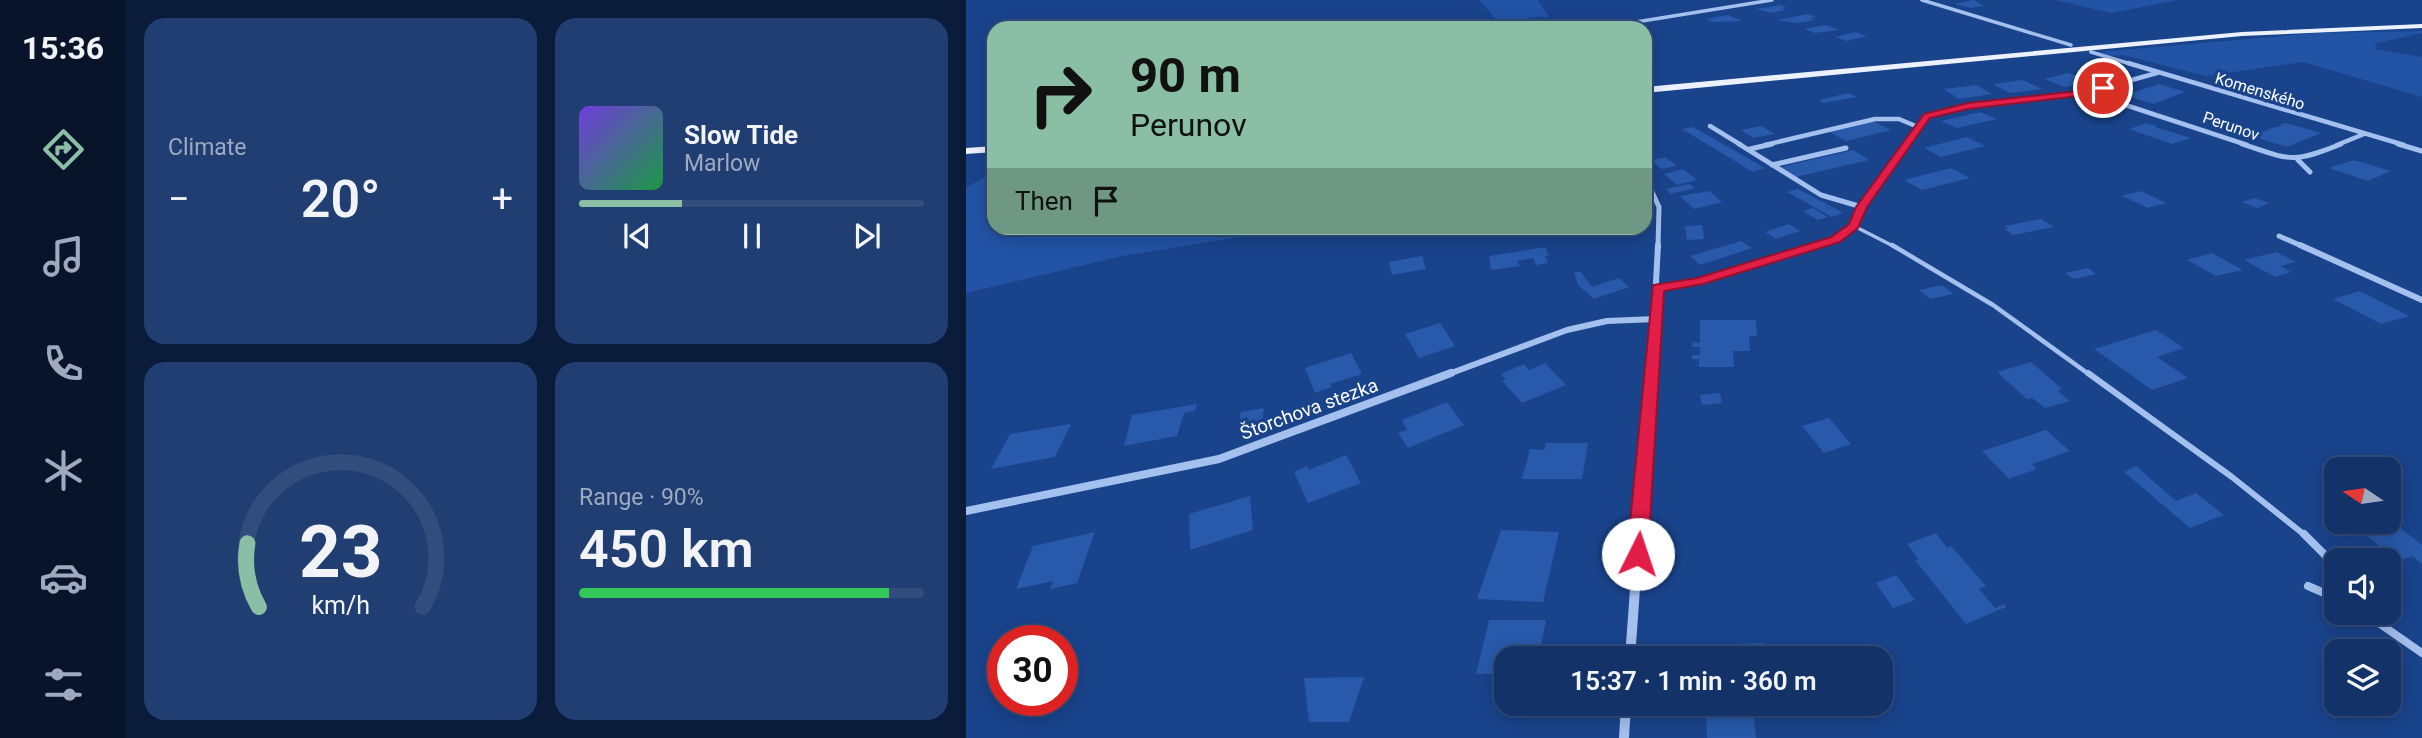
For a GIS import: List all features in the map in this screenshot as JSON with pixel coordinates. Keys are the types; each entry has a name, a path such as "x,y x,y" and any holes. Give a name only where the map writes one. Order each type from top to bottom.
{"main road":[{"path":"1652,89 2242,34 2422,26"},
{"path":"966,151 987,150"}],"street":[{"path":"1642,21 1772,0"},
{"path":"1922,0 2071,45"},
{"name":"Komenského","path":"2091,52 2422,151"},
{"name":"Perunov","path":"1854,226 1862,207 1927,116 1968,106 2088,92 2157,73"},
{"name":"Perunov","path":"2088,92 2280,158 2298,160"},
{"path":"1750,149 1875,119 1899,119 1918,127"},
{"path":"1710,126 1821,195 1862,207"},
{"path":"2309,172 2298,160 2364,134"},
{"path":"1772,165 1846,148"},
{"path":"1631,646 1656,319 1659,207 1652,192"},
{"path":"1657,288 1698,281 1811,249 1835,239 1854,226"},
{"path":"2279,236 2422,300"},
{"name":"Štorchova stezka","path":"966,511 1219,459 1567,330 1607,321 1656,319"},
{"path":"1624,738 1625,716"}],"lane":[{"path":"1854,226 1917,258 1993,305 2232,477 2300,530 2324,554"},
{"path":"2308,586 2324,593"},
{"path":"2381,625 2422,653"}],"shaded area":[{"path":"1479,0 1538,0 1549,17 1532,17 1522,21 1498,21"},
{"path":"2055,0 2178,0 2111,13"},
{"path":"2422,31 2377,43 2374,49 2422,57 2422,97 2303,62 2206,76 2123,55 2109,56 2098,52 2316,33"},
{"path":"987,175 987,235 1252,235 1122,256 966,293 966,188"}],"building":[{"path":"1974,0 1984,6 1970,8 1955,4"},
{"path":"1780,5 1787,8 1782,9 1786,10 1771,13 1756,9"},
{"path":"1808,14 1816,17 1810,18 1815,20 1797,23 1776,20"},
{"path":"1728,15 1742,21 1713,22 1706,19"},
{"path":"1826,25 1839,30 1815,33 1804,29"},
{"path":"1856,32 1867,36 1847,41 1835,37"},
{"path":"2069,73 2091,81 2065,87 2044,79"},
{"path":"2023,80 2042,89 2010,93 1993,84"},
{"path":"2159,84 2185,92 2153,104 2125,95"},
{"path":"1976,85 1992,94 1959,99 1944,89"},
{"path":"1848,93 1857,97 1824,103 1819,100"},
{"path":"1980,112 1997,119 1957,128 1941,121"},
{"path":"1873,121 1891,130 1846,141 1828,131"},
{"path":"2146,123 2191,138 2172,144 2129,129"},
{"path":"2286,123 2321,133 2287,147 2254,137 2259,135 2255,134"},
{"path":"1761,126 1775,134 1753,138 1741,130"},
{"path":"1693,127 1765,168 1753,172 1682,129"},
{"path":"1967,137 1985,146 1941,157 1924,148"},
{"path":"1853,150 1869,160 1796,177 1781,167"},
{"path":"1665,157 1677,166 1661,169 1652,160"},
{"path":"2354,160 2391,171 2368,181 2329,168"},
{"path":"1951,168 1970,178 1922,190 1904,180"},
{"path":"1683,169 1697,180 1677,185 1664,174"},
{"path":"1689,184 1695,188 1670,194 1666,189"},
{"path":"1798,189 1843,213 1832,217 1787,192"},
{"path":"1709,191 1722,202 1694,209 1680,196"},
{"path":"2141,191 2166,203 2148,208 2122,196"},
{"path":"2255,198 2269,203 2257,208 2242,202"},
{"path":"1813,208 1828,217 1818,220 1803,211"},
{"path":"2041,219 2054,227 2013,235 2004,229 2008,228 2005,226"},
{"path":"1789,224 1800,231 1776,239 1765,232"},
{"path":"1702,225 1704,239 1687,240 1685,226"},
{"path":"1741,241 1752,248 1700,265 1690,256"},
{"path":"1545,247 1549,255 1545,256 1548,263 1536,265 1533,258 1517,261 1520,266 1491,270 1489,256"},
{"path":"2276,252 2296,262 2280,266 2291,272 2275,277 2244,260"},
{"path":"2212,253 2243,270 2216,276 2187,260"},
{"path":"1422,256 1426,269 1392,275 1389,262"},
{"path":"2088,268 2096,274 2074,279 2065,273"},
{"path":"1574,272 1581,272 1592,287 1619,278 1629,287 1594,299 1578,285"},
{"path":"1942,285 1954,294 1930,299 1919,290"},
{"path":"2360,291 2409,316 2381,324 2333,299"},
{"path":"1700,320 1756,320 1757,336 1749,336 1750,351 1733,351 1734,367 1699,367 1699,359 1692,359 1692,355 1700,355 1700,347 1692,347 1693,342 1700,343"},
{"path":"1440,323 1455,346 1419,358 1405,334"},
{"path":"2156,330 2184,348 2157,357 2188,378 2152,390 2094,349"},
{"path":"1351,353 1362,374 1330,384 1332,387 1315,393 1305,368"},
{"path":"2031,362 2062,389 2058,391 2070,401 2045,408 2032,398 2027,399 1997,372"},
{"path":"1545,363 1566,385 1522,403 1502,381 1506,379 1501,374 1524,364 1529,370"},
{"path":"1720,393 1722,403 1702,405 1700,395"},
{"path":"1447,402 1464,425 1408,448 1398,433 1407,430 1402,420"},
{"path":"1197,404 1195,411 1184,413 1177,436 1124,446 1132,415"},
{"path":"1264,408 1262,424 1238,428 1241,412"},
{"path":"1829,418 1851,444 1824,453 1802,426"},
{"path":"1071,424 1055,457 991,469 1010,434"},
{"path":"2046,430 2070,451 2032,464 2037,469 2009,479 1982,451"},
{"path":"1546,443 1588,443 1582,479 1522,479 1530,449 1544,450"},
{"path":"1346,455 1361,483 1308,503 1294,472 1307,466 1309,470"},
{"path":"2136,466 2176,501 2196,493 2224,515 2190,528 2124,472"},
{"path":"1250,496 1253,530 1190,550 1189,514"},
{"path":"2401,528 2422,545 2422,564 2412,556 2401,560 2401,548 2382,548 2367,536 2401,534"},
{"path":"1501,530 1559,532 1543,602 1477,599"},
{"path":"1095,532 1077,583 1050,589 1053,581 1016,589 1033,546"},
{"path":"1936,533 1947,548 1951,546 1986,586 1979,589 1995,608 2005,604 2006,607 1966,624 1915,560 1918,559 1907,544"},
{"path":"1896,575 1915,600 1893,608 1876,583"},
{"path":"1489,620 1546,620 1541,646 1494,646 1494,674 1476,674"},
{"path":"1764,643 1764,646 1703,646"},
{"path":"1364,677 1349,722 1309,722 1304,678"},
{"path":"1706,716 1772,716 1754,718 1756,738 1707,738"}],"route":[{"path":"1638,554 1657,288 1698,281 1811,249 1835,239 1854,226 1862,207 1927,116 1968,106 2103,88"}]}
